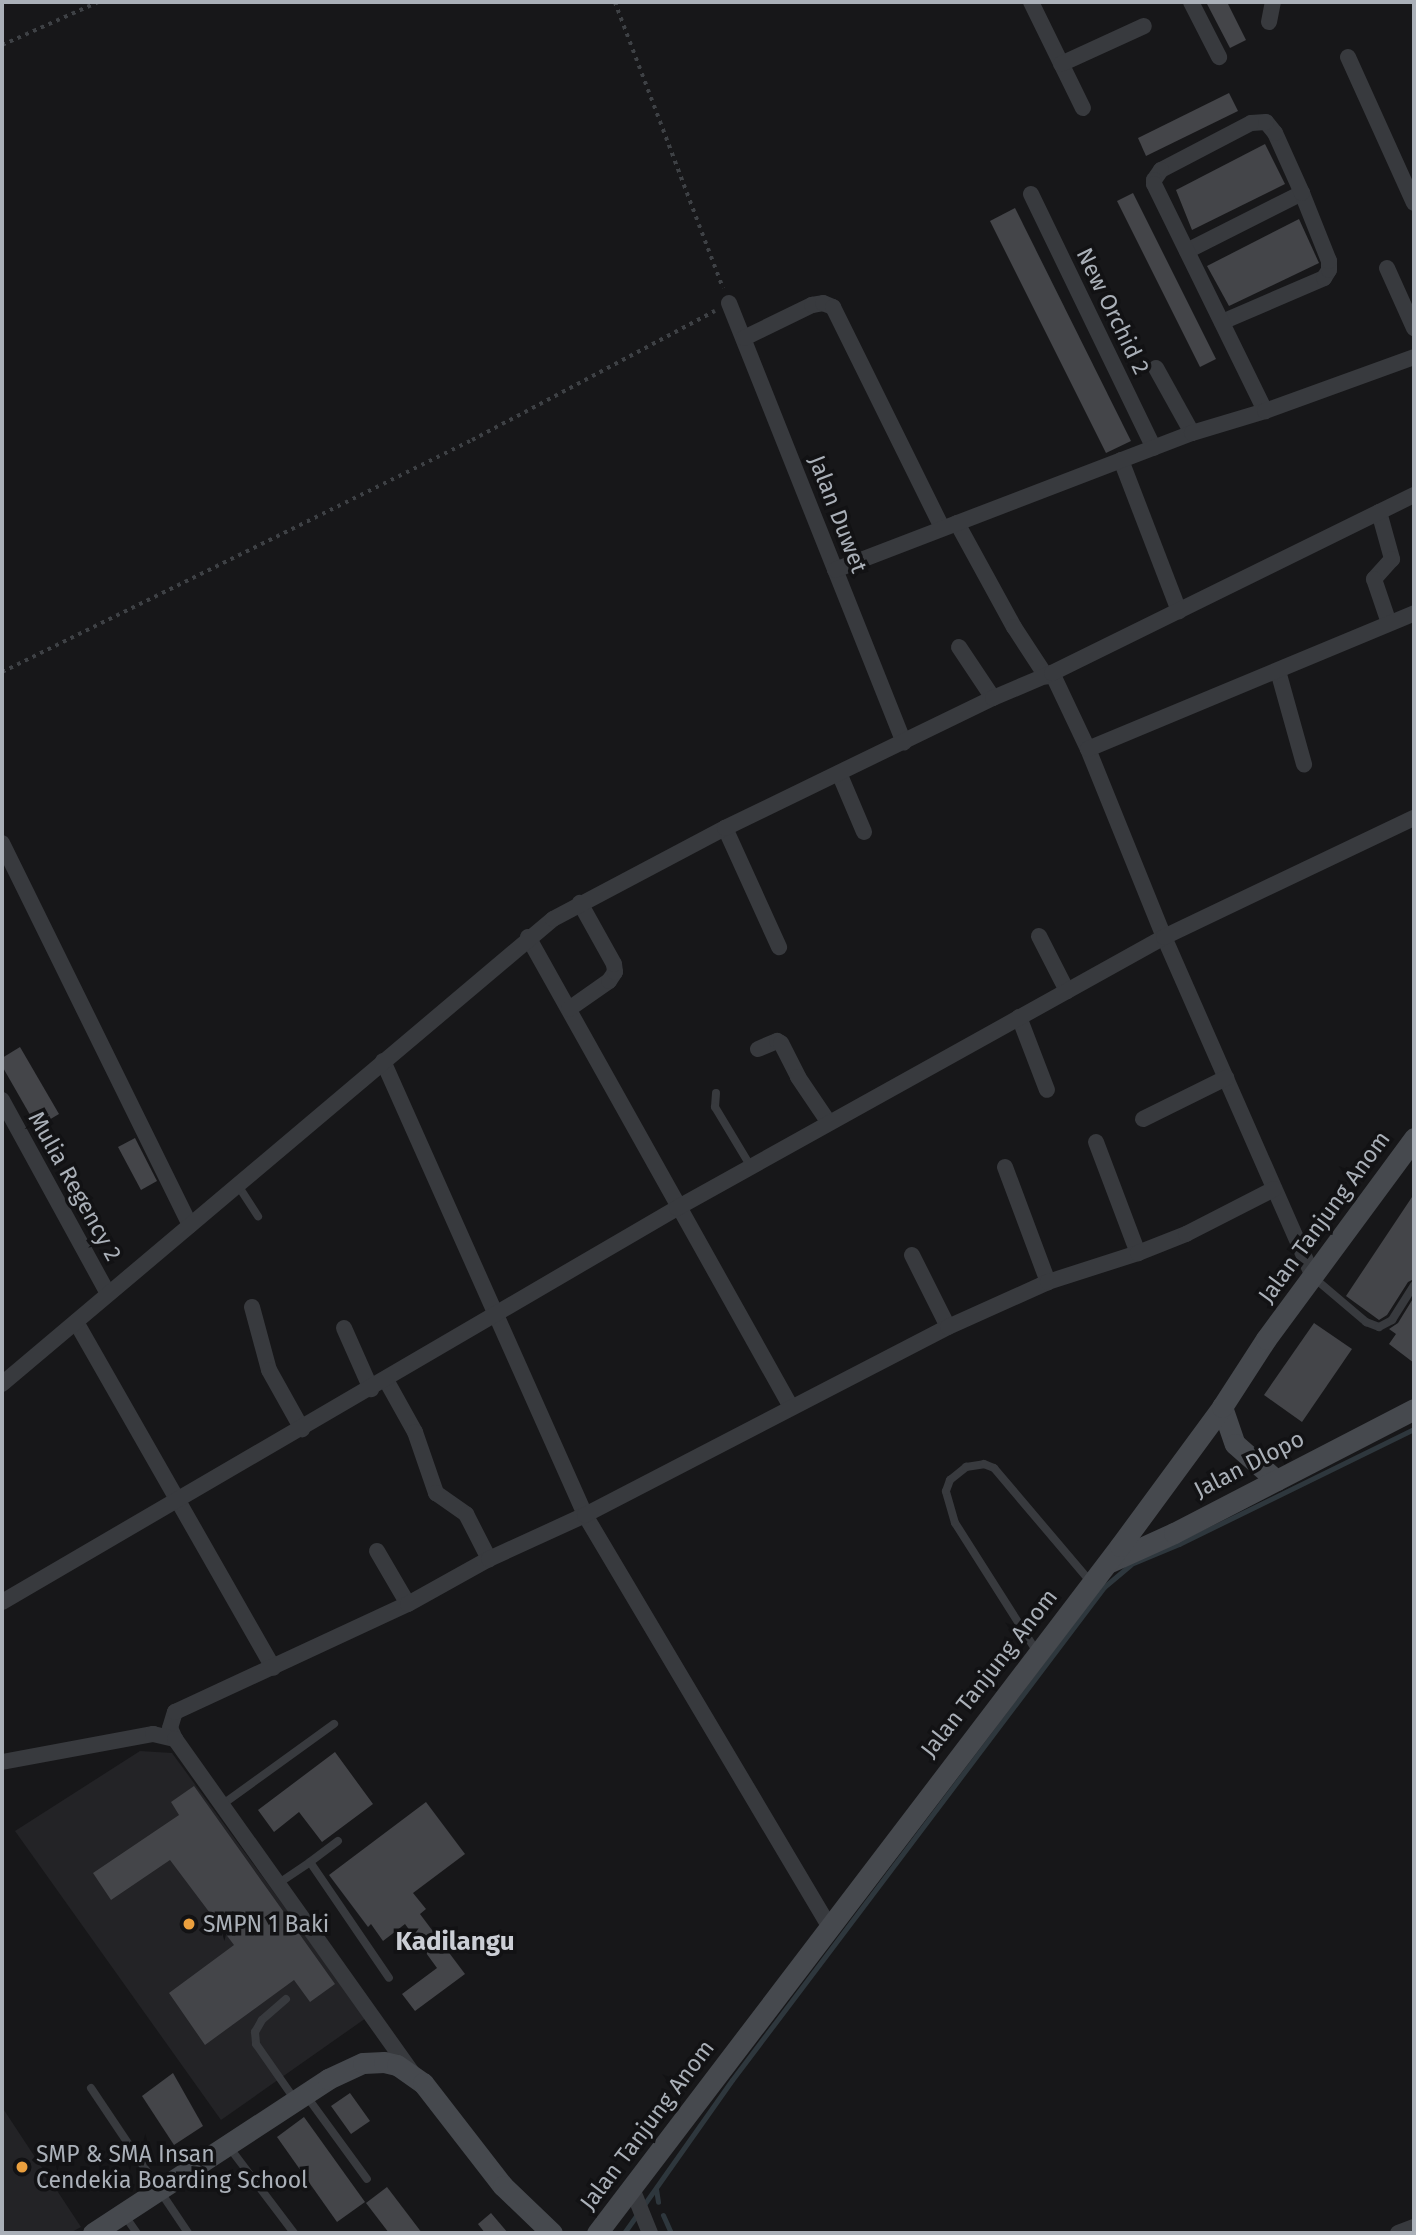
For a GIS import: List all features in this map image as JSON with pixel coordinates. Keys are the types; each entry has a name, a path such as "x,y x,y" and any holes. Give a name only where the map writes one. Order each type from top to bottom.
{"main road":[{"name":"Jalan Tanjung Anom","path":"597,2233 636,2194 830,1927 1107,1563 1222,1407 1266,1339 1414,1139"},
{"path":"1222,1407 1235,1444 1276,1480"},
{"name":"Jalan Dlopo","path":"1107,1563 1174,1533 1414,1409"},
{"path":"93,2233 300,2097 345,2069 363,2063 397,2065 415,2076 436,2096 503,2186 552,2233"}],"street":[{"path":"1031,2 1083,108"},
{"path":"1191,2 1219,57"},
{"path":"1269,22 1273,2"},
{"path":"1061,64 1144,26"},
{"path":"1348,57 1414,204"},
{"path":"1222,322 1327,275 1329,261 1302,193 1271,127 1266,122 1251,123 1156,176 1154,184 1265,411"},
{"path":"1187,251 1302,193"},
{"name":"New Orchid 2","path":"1031,194 1154,448"},
{"path":"1387,268 1414,328"},
{"name":"Jalan Duwet","path":"729,303 904,742"},
{"path":"744,338 812,305 823,303 832,307 949,525 1014,627 1049,674 1088,749 1164,937 1313,1278"},
{"path":"835,570 1192,433 1265,411 1414,357"},
{"path":"1156,368 1192,433"},
{"path":"1121,460 1179,611"},
{"path":"2,1384 190,1224 239,1187 528,937 580,903 725,828 993,698 1049,674 1414,495"},
{"path":"1379,512 1392,559 1374,579 1389,623"},
{"path":"1088,749 1414,613"},
{"path":"959,646 993,698"},
{"path":"1278,671 1304,764"},
{"path":"839,773 864,832"},
{"path":"2,1602 177,1503 677,1208 1019,1017 1164,937 1414,818"},
{"path":"725,828 779,947"},
{"path":"2,843 190,1224"},
{"path":"569,1009 609,981 615,972 614,964 580,903"},
{"path":"1039,936 1067,991"},
{"path":"528,937 677,1208 791,1407"},
{"path":"1019,1017 1047,1090"},
{"path":"758,1049 777,1041 781,1043 798,1077 829,1123"},
{"path":"383,1061 585,1515 830,1927"},
{"path":"1143,1119 1226,1078"},
{"name":"Mulia Regency 2","path":"2,1100 108,1294"},
{"path":"1096,1142 1138,1253"},
{"path":"1005,1167 1048,1282"},
{"path":"415,2076 175,1739 170,1722 175,1712 408,1604 489,1559 585,1515 948,1327 1048,1282 1138,1253 1186,1234 1274,1189"},
{"path":"912,1255 948,1327"},
{"path":"252,1307 269,1370 302,1429"},
{"path":"76,1322 273,1668"},
{"path":"344,1328 371,1389"},
{"path":"386,1380 415,1432 436,1493 466,1514 489,1559"},
{"path":"377,1551 408,1604"},
{"path":"2,1762 153,1734 175,1739"},
{"path":"636,2194 648,2227"},
{"path":"1398,2233 1414,2227"}],"lane":[{"path":"716,1093 715,1107 751,1167"},
{"path":"239,1187 258,1216"},
{"path":"1313,1278 1359,1317 1379,1327 1392,1320 1414,1285"},
{"path":"1037,1653 955,1523 946,1491 950,1480 966,1467 984,1464 994,1468 1091,1583"},
{"path":"223,1804 334,1724"},
{"path":"279,1883 338,1841"},
{"path":"310,1862 389,1978"},
{"path":"286,1999 262,2020 255,2032 256,2044 368,2179"},
{"path":"91,2088 188,2233"},
{"path":"227,2145 294,2233"},
{"path":"123,2213 137,2233"}],"path":[{"path":"2,45 98,2"},
{"path":"2,672 472,440 729,303 615,2"}],"shaded area":[{"name":"SMPN 1 Baki","path":"140,1751 172,1753 366,2018 221,2120 15,1831"},
{"name":"SMP & SMA Insan Cendekia Boarding School","path":"2,2107 81,2227 70,2233 2,2233"}],"building":[{"path":"1206,2 1227,2 1246,40 1230,48"},
{"path":"1229,93 1238,111 1146,156 1138,138"},
{"path":"1265,144 1285,184 1192,230 1176,190"},
{"path":"1133,193 1216,359 1200,367 1117,201"},
{"path":"1015,208 1131,441 1106,453 990,221"},
{"path":"1299,219 1319,263 1229,306 1207,266"},
{"path":"20,1047 59,1114 37,1127 2,1066 2,1058"},
{"path":"135,1138 157,1181 141,1190 118,1147"},
{"path":"1414,1194 1414,1279 1408,1282 1387,1315 1379,1320 1346,1296"},
{"path":"1414,1297 1414,1363 1389,1344 1396,1334 1389,1329 1398,1323"},
{"path":"1314,1323 1352,1349 1302,1422 1264,1395"},
{"path":"335,1752 373,1804 322,1842 299,1812 274,1832 258,1810"},
{"path":"194,1786 335,1984 310,2002 294,1980 205,2045 169,1993 234,1945 170,1860 111,1900 93,1873 179,1815 171,1802"},
{"path":"426,1802 465,1854 413,1893 426,1909 420,1914 465,1974 415,2011 402,1994 437,1968 405,1924 383,1941 371,1924 368,1927 329,1875"},
{"path":"173,2073 203,2126 174,2145 142,2096"},
{"path":"350,2093 370,2121 351,2134 331,2106"},
{"path":"304,2117 365,2202 337,2222 277,2137"},
{"path":"387,2187 422,2233 389,2233 366,2203"},
{"path":"491,2213 508,2233 485,2233 478,2224"}],"waterway":[{"path":"624,2233 732,2080 1104,1587 1131,1564 1179,1544 1414,1429"},
{"path":"656,2189 658,2202"},
{"path":"663,2215 671,2233"}],"place":[{"name":"SMPN 1 Baki","path":"189,1924"},
{"name":"SMP & SMA Insan Cendekia Boarding School","path":"22,2167"}],"district":[{"name":"Kadilangu","path":"455,1942"}]}
